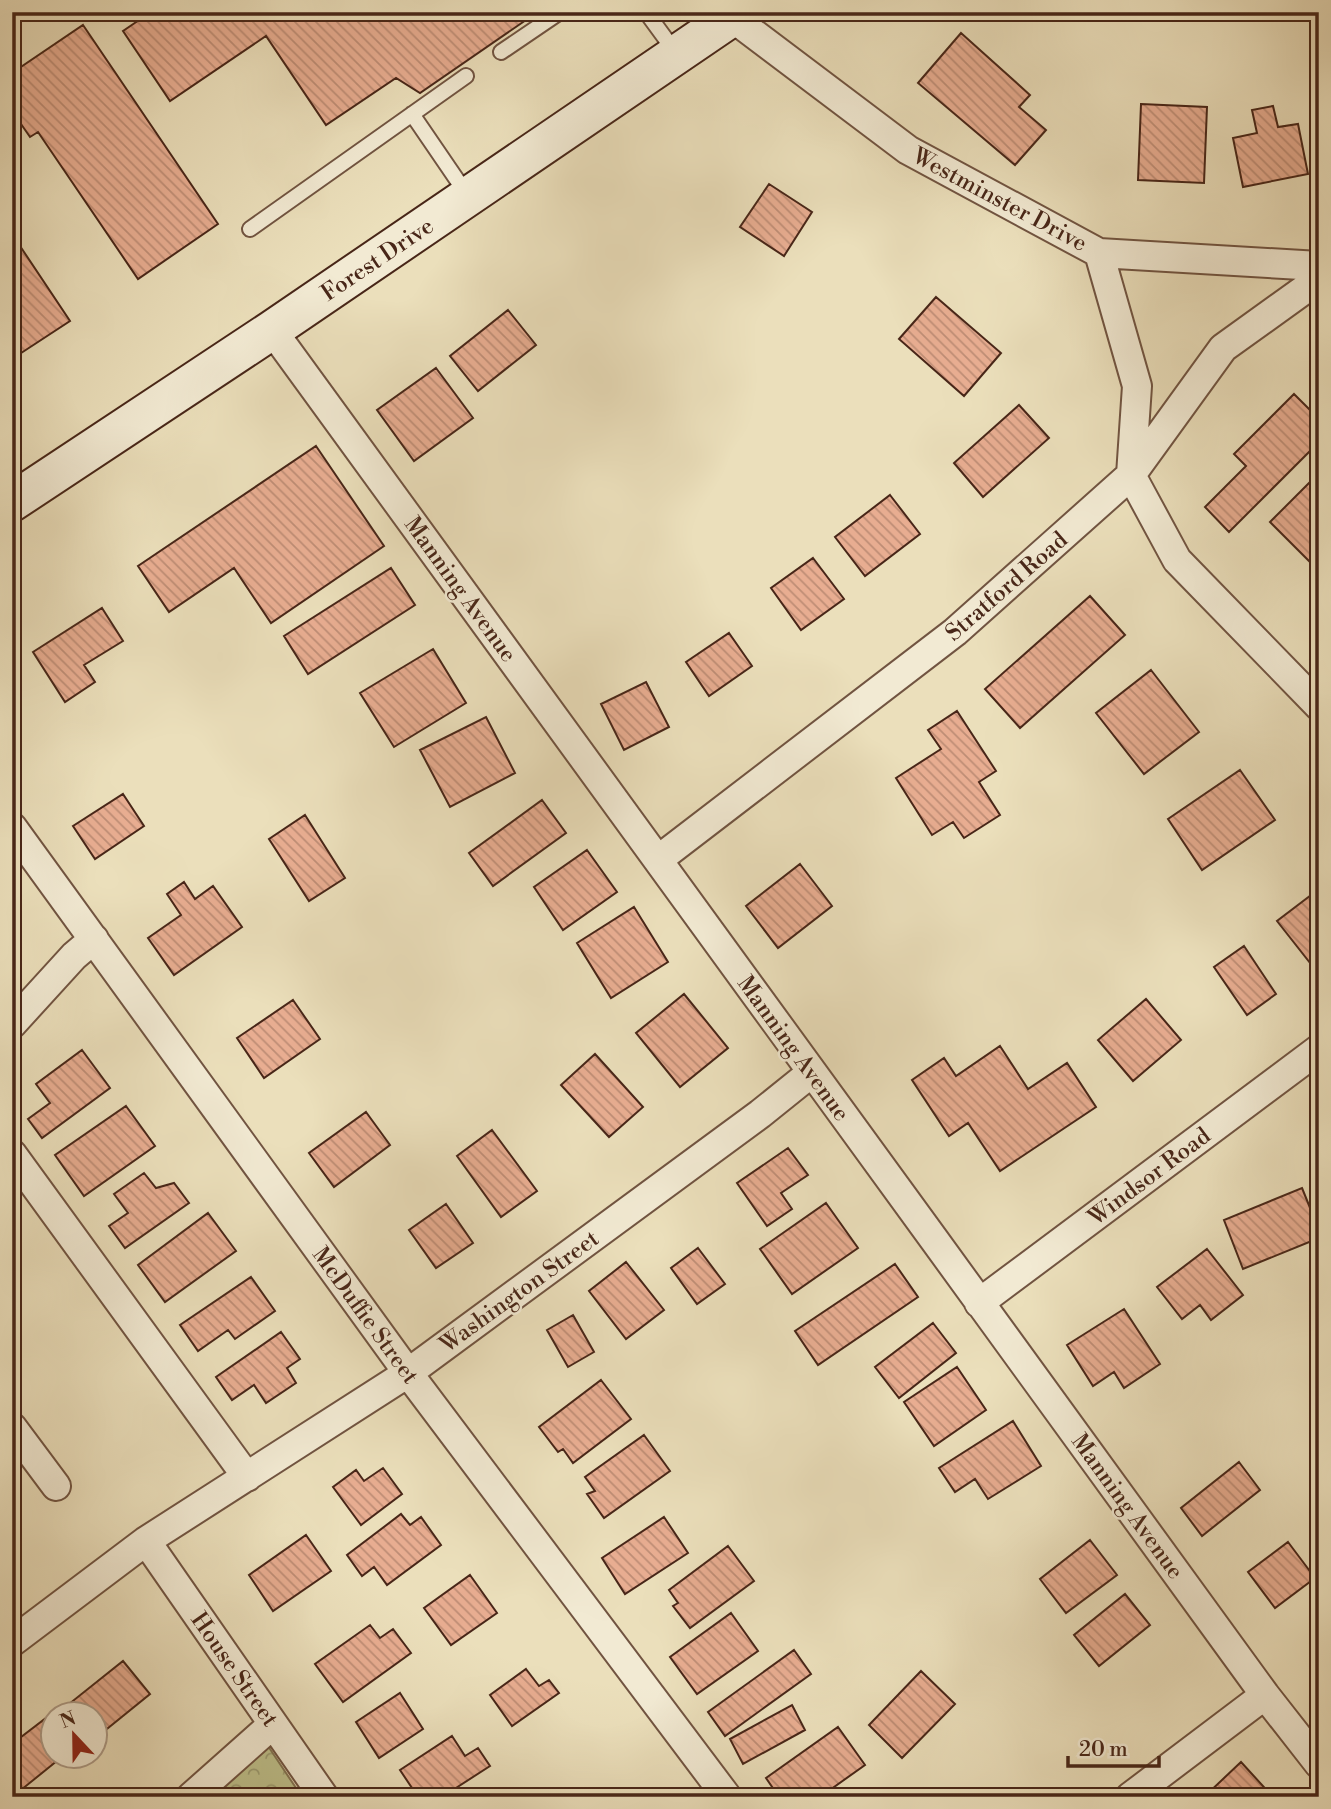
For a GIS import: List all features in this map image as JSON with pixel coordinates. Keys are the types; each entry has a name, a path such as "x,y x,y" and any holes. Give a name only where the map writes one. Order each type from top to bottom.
{"main road":[{"name":"Forest Drive","path":"12,502 272,330 677,55 732,14"}],"street":[{"name":"Westminster Drive","path":"732,14 908,150 1099,253 1319,266"},
{"path":"1099,253 1137,386 1131,475 1177,560 1319,706"},
{"name":"Stratford Road","path":"659,859 955,632 1131,475 1223,348 1319,279"},
{"name":"Manning Avenue","path":"272,330 1265,1695 1314,1747"},
{"name":"McDuffie Street","path":"12,827 408,1373 727,1797"},
{"path":"12,1024 74,956 94,939"},
{"name":"Windsor Road","path":"979,1303 1319,1049"},
{"name":"Washington Street","path":"12,1642 146,1541 408,1373 760,1114 811,1073"},
{"path":"12,1154 247,1477"},
{"path":"12,1427 56,1486"},
{"name":"House Street","path":"146,1541 324,1797"},
{"path":"1130,1797 1265,1695"},
{"path":"191,1797 273,1724"}],"lane":[{"path":"501,52 561,12"},
{"path":"646,12 677,55"},
{"path":"250,229 467,76"},
{"path":"412,114 468,196"}],"green space":[{"path":"266,1743 302,1797 203,1797"}],"building":[{"path":"151,12 521,12 526,20 420,93 396,78 326,125 266,36 170,101 123,31"},
{"path":"83,25 218,224 138,279 38,132 30,137 12,111 12,73"},
{"path":"961,33 1030,95 1019,107 1046,130 1015,165 918,83"},
{"path":"1141,104 1207,107 1204,183 1138,180"},
{"path":"1273,106 1278,127 1298,124 1308,174 1243,187 1233,138 1257,133 1252,110"},
{"path":"769,184 812,212 784,256 740,227"},
{"path":"12,234 70,321 12,359"},
{"path":"936,297 1001,353 964,396 899,339"},
{"path":"508,310 536,345 478,391 450,356"},
{"path":"436,368 473,418 414,461 377,410"},
{"path":"1294,394 1319,419 1319,442 1229,532 1205,507 1246,466 1234,454"},
{"path":"1019,405 1049,438 983,497 954,463"},
{"path":"316,446 384,546 271,623 234,568 169,612 138,566"},
{"path":"1310,482 1319,492 1319,565 1316,568 1270,522"},
{"path":"890,495 920,534 865,576 835,537"},
{"path":"813,558 844,599 801,630 771,588"},
{"path":"391,568 415,605 308,674 284,636"},
{"path":"1090,596 1125,635 1020,728 985,689"},
{"path":"102,608 123,641 84,665 95,682 65,702 33,652"},
{"path":"729,633 752,666 709,696 686,662"},
{"path":"433,649 466,703 394,747 360,693"},
{"path":"1151,670 1199,732 1144,774 1096,713"},
{"path":"646,682 669,727 624,750 601,704"},
{"path":"957,711 996,771 979,782 1000,815 964,838 953,822 932,835 896,778 941,749 928,730"},
{"path":"486,717 515,773 450,807 420,750"},
{"path":"1240,770 1275,820 1202,870 1168,819"},
{"path":"123,794 144,826 95,859 73,826"},
{"path":"542,800 566,833 493,886 469,853"},
{"path":"305,815 345,878 309,901 269,839"},
{"path":"587,850 617,892 563,930 534,887"},
{"path":"800,864 832,906 778,948 746,906"},
{"path":"184,882 195,899 213,886 242,927 174,975 148,938 181,915 167,894"},
{"path":"1319,889 1319,973 1318,973 1277,921"},
{"path":"634,907 668,962 611,998 577,943"},
{"path":"1244,946 1276,994 1247,1015 1214,967"},
{"path":"684,994 728,1048 680,1087 636,1033"},
{"path":"1146,999 1181,1040 1133,1081 1098,1040"},
{"path":"293,1000 320,1039 264,1078 237,1038"},
{"path":"1000,1046 1028,1089 1067,1063 1096,1107 1000,1171 968,1123 949,1136 912,1080 944,1058 956,1076"},
{"path":"82,1050 110,1088 42,1138 28,1119 50,1103 36,1084"},
{"path":"595,1054 643,1107 609,1137 561,1085"},
{"path":"126,1106 155,1146 84,1196 55,1155"},
{"path":"366,1112 390,1145 334,1187 309,1153"},
{"path":"492,1130 537,1191 501,1217 457,1156"},
{"path":"788,1148 808,1175 781,1193 792,1209 767,1226 737,1183"},
{"path":"144,1173 156,1188 174,1183 189,1203 125,1248 109,1226 128,1213 114,1194"},
{"path":"1302,1188 1319,1230 1319,1238 1243,1269 1224,1220"},
{"path":"826,1203 858,1248 792,1294 760,1249"},
{"path":"446,1204 473,1243 436,1268 409,1230"},
{"path":"208,1213 236,1251 165,1302 138,1265"},
{"path":"698,1248 725,1284 697,1304 671,1268"},
{"path":"1207,1249 1243,1295 1211,1320 1200,1305 1182,1319 1157,1287"},
{"path":"626,1262 664,1310 626,1339 589,1291"},
{"path":"895,1264 918,1297 818,1365 795,1331"},
{"path":"251,1277 275,1311 235,1339 228,1330 198,1351 180,1325"},
{"path":"1124,1309 1160,1364 1124,1388 1114,1372 1093,1386 1067,1345"},
{"path":"573,1315 594,1352 568,1367 547,1330"},
{"path":"933,1323 956,1353 899,1398 875,1367"},
{"path":"281,1332 300,1359 287,1368 296,1383 266,1403 254,1385 232,1400 216,1377"},
{"path":"957,1367 986,1410 934,1446 904,1402"},
{"path":"601,1380 631,1419 573,1463 563,1449 558,1452 539,1427"},
{"path":"1013,1421 1041,1466 988,1499 975,1479 955,1492 939,1468"},
{"path":"644,1435 670,1471 604,1518 587,1494 595,1491 585,1477"},
{"path":"1239,1462 1260,1490 1202,1536 1181,1508"},
{"path":"383,1468 402,1494 361,1525 333,1487 356,1470 364,1481"},
{"path":"401,1514 410,1525 421,1517 441,1545 387,1585 374,1567 362,1576 347,1555"},
{"path":"664,1517 688,1553 625,1594 602,1558"},
{"path":"306,1535 331,1571 273,1611 249,1575"},
{"path":"1090,1540 1117,1575 1066,1613 1040,1579"},
{"path":"1288,1542 1315,1578 1275,1608 1248,1572"},
{"path":"728,1546 754,1581 690,1628 673,1606 678,1603 669,1590"},
{"path":"470,1575 497,1613 451,1645 424,1608"},
{"path":"1125,1594 1150,1625 1099,1666 1074,1635"},
{"path":"731,1613 758,1651 697,1694 670,1657"},
{"path":"370,1625 380,1638 393,1629 411,1653 343,1702 315,1664"},
{"path":"794,1650 811,1674 725,1736 708,1712"},
{"path":"123,1661 150,1694 108,1728 108,1700 74,1700"},
{"path":"526,1669 539,1686 549,1680 559,1693 512,1726 490,1695"},
{"path":"921,1671 955,1704 902,1758 869,1725"},
{"path":"400,1693 423,1729 379,1758 356,1722"},
{"path":"792,1705 805,1730 743,1764 730,1739"},
{"path":"38,1724 38,1770 46,1770 21,1790 12,1780 12,1744"},
{"path":"838,1727 865,1765 820,1797 779,1797 766,1778"},
{"path":"452,1736 465,1756 478,1748 490,1766 442,1797 418,1797 400,1770"},
{"path":"1241,1762 1273,1797 1204,1797"}]}
